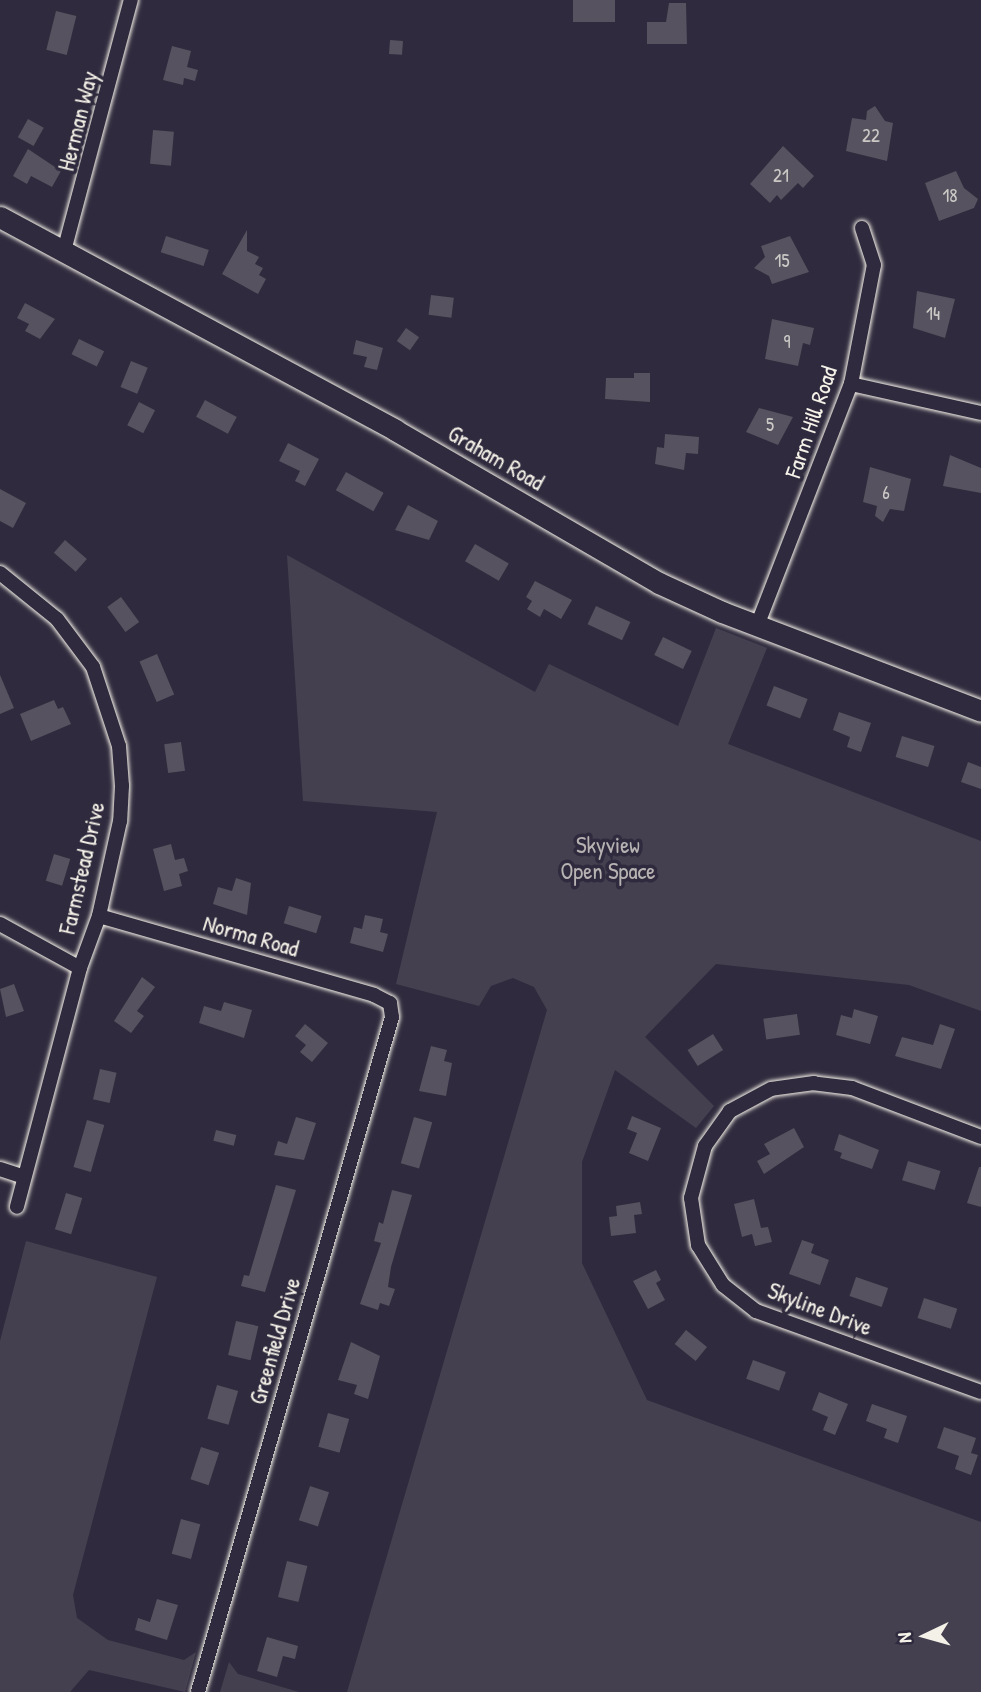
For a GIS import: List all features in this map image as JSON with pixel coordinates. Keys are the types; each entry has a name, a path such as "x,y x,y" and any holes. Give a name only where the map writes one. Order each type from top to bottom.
{"street":[{"name":"Herman Way","path":"64,251 131,0"},
{"name":"Graham Road","path":"0,217 395,430 659,583 757,626 981,711"},
{"name":"Farm Hill Road","path":"757,626 851,384 874,265 862,228"},
{"path":"851,384 981,413"},
{"name":"Farmstead Drive","path":"0,573 57,619 93,667 119,746 120,821 99,916 80,968 17,1207"},
{"name":"Norma Road","path":"99,916 374,995 390,1003"},
{"path":"0,924 80,968"},
{"name":"Greenfield Drive","path":"198,1692 392,1017 390,1003"},
{"name":"Skyline Drive","path":"981,1137 852,1088 814,1083 771,1089 730,1111 705,1146 691,1198 698,1245 723,1285 756,1311 981,1392"},
{"path":"0,1169 24,1177"}],"green space":[{"name":"Skyview Open Space","path":"287,555 535,692 549,664 678,726 716,628 767,648 728,744 981,841 981,1011 909,985 716,964 645,1037 714,1106 696,1128 615,1070 582,1162 582,1263 647,1400 981,1522 981,1692 347,1692 547,1010 534,987 513,978 491,986 479,1006 396,984 437,812 303,801"},
{"path":"26,1241 157,1277 73,1595 77,1618 108,1640 184,1660 196,1652 185,1692 89,1670 70,1692 0,1692 0,1341"},
{"path":"229,1662 238,1674 299,1692 220,1692"}],"building":[{"path":"573,0 615,0 615,22 573,22"},
{"path":"669,3 686,3 687,44 647,44 647,22 666,22"},
{"path":"56,11 76,16 67,55 46,50"},
{"path":"390,40 403,41 402,55 389,54"},
{"path":"172,46 191,51 187,67 198,70 195,81 184,78 183,85 163,80"},
{"path":"875,106 885,121 893,123 887,161 846,151 852,118 866,120 867,111"},
{"path":"28,119 44,128 34,146 18,137"},
{"path":"153,130 174,132 171,166 150,164"},
{"path":"783,146 814,176 803,188 798,183 781,200 777,195 770,203 750,184"},
{"path":"28,149 61,171 52,187 31,176 27,184 13,176"},
{"path":"956,171 964,188 978,199 974,208 939,221 925,183"},
{"path":"247,230 247,251 259,257 255,264 263,268 259,275 266,279 258,294 222,274"},
{"path":"166,236 209,250 204,266 161,252"},
{"path":"790,236 809,272 772,284 769,276 754,268 765,257 761,246"},
{"path":"917,291 955,299 945,338 913,328"},
{"path":"431,295 454,298 451,318 429,315"},
{"path":"25,303 55,319 40,339 25,331 29,324 17,318"},
{"path":"772,319 814,328 810,345 803,343 798,366 765,359"},
{"path":"406,328 419,337 410,350 397,341"},
{"path":"79,339 104,351 97,367 72,354"},
{"path":"356,340 383,348 377,370 364,367 367,357 353,354"},
{"path":"131,361 148,368 137,394 121,387"},
{"path":"634,373 650,373 650,402 605,399 606,378 634,378"},
{"path":"205,400 237,417 228,434 196,417"},
{"path":"139,402 155,410 143,433 127,425"},
{"path":"759,408 793,417 778,445 746,432"},
{"path":"665,434 699,437 698,454 686,453 684,470 655,464 657,447 664,448"},
{"path":"288,443 319,459 305,486 295,481 300,471 279,461"},
{"path":"950,455 981,468 981,493 943,486"},
{"path":"870,467 911,479 904,511 890,509 883,522 875,516 877,506 863,502"},
{"path":"346,472 384,493 373,511 336,490"},
{"path":"0,489 26,503 13,528 0,521"},
{"path":"408,505 438,521 429,540 395,530"},
{"path":"65,540 87,559 76,572 54,553"},
{"path":"475,544 509,563 499,581 465,561"},
{"path":"535,581 572,600 561,619 544,609 540,617 527,609 532,601 526,597"},
{"path":"121,597 139,622 125,632 107,607"},
{"path":"596,606 630,622 622,640 588,624"},
{"path":"663,637 692,651 683,669 654,655"},
{"path":"157,654 174,695 157,702 140,661"},
{"path":"0,675 14,708 0,714"},
{"path":"774,686 808,699 800,719 766,706"},
{"path":"54,700 58,709 63,707 71,724 31,741 20,714"},
{"path":"839,712 871,723 861,752 847,747 850,737 833,730"},
{"path":"902,736 935,746 928,767 896,757"},
{"path":"181,742 185,771 168,773 164,744"},
{"path":"968,762 981,767 981,789 961,782"},
{"path":"171,844 175,860 184,858 188,871 179,874 182,886 164,891 153,849"},
{"path":"54,854 70,859 62,886 46,881"},
{"path":"236,878 251,883 247,915 213,904 218,887 232,891"},
{"path":"289,906 322,916 316,933 284,923"},
{"path":"365,915 383,919 380,932 388,934 383,952 350,943 354,927 362,929"},
{"path":"142,977 155,987 137,1011 144,1016 131,1033 114,1021"},
{"path":"14,984 24,1011 6,1017 0,989"},
{"path":"224,1002 252,1010 244,1038 199,1023 204,1006 221,1011"},
{"path":"854,1009 878,1016 870,1044 836,1035 841,1015 852,1018"},
{"path":"797,1014 800,1035 766,1040 763,1019"},
{"path":"305,1024 328,1043 312,1062 300,1052 306,1045 295,1036"},
{"path":"940,1024 955,1029 941,1069 895,1056 902,1037 933,1045"},
{"path":"713,1034 723,1050 698,1066 688,1050"},
{"path":"431,1046 447,1050 444,1061 452,1063 446,1096 419,1091"},
{"path":"100,1069 117,1073 110,1103 93,1099"},
{"path":"632,1116 661,1128 648,1161 629,1153 637,1133 627,1129"},
{"path":"296,1117 316,1123 304,1160 274,1155 278,1141 287,1144"},
{"path":"414,1117 432,1122 419,1168 401,1163"},
{"path":"87,1120 104,1125 91,1172 73,1167"},
{"path":"794,1128 804,1147 764,1174 757,1161 770,1154 764,1144"},
{"path":"216,1130 236,1135 234,1146 213,1141"},
{"path":"839,1134 879,1150 872,1169 840,1158 842,1153 834,1150"},
{"path":"908,1161 941,1171 935,1190 902,1180"},
{"path":"981,1167 981,1207 967,1203"},
{"path":"276,1185 296,1190 265,1292 241,1286 244,1275 249,1276"},
{"path":"392,1190 412,1195 391,1267 388,1287 395,1289 389,1306 380,1303 378,1310 360,1304 381,1243 374,1241 379,1222 383,1224"},
{"path":"66,1193 82,1198 71,1234 55,1229"},
{"path":"754,1199 761,1228 768,1227 772,1242 755,1246 752,1234 742,1237 734,1204"},
{"path":"640,1202 642,1214 634,1215 636,1233 611,1236 609,1217 617,1216 616,1206"},
{"path":"802,1240 814,1244 811,1253 829,1260 820,1285 789,1274"},
{"path":"656,1270 661,1280 656,1283 665,1300 648,1309 633,1281"},
{"path":"856,1277 888,1288 882,1307 849,1296"},
{"path":"924,1298 957,1309 951,1329 918,1318"},
{"path":"236,1321 258,1326 251,1360 228,1355"},
{"path":"686,1330 707,1347 696,1361 675,1344"},
{"path":"351,1342 380,1356 368,1399 354,1394 357,1385 338,1380"},
{"path":"753,1360 786,1372 779,1391 746,1379"},
{"path":"217,1385 238,1391 229,1425 207,1419"},
{"path":"819,1392 848,1404 835,1435 823,1430 828,1417 812,1410"},
{"path":"872,1404 907,1416 898,1443 884,1438 887,1429 866,1421"},
{"path":"328,1413 349,1419 340,1453 318,1447"},
{"path":"944,1427 976,1438 971,1453 978,1455 971,1475 955,1469 959,1456 937,1448"},
{"path":"201,1447 219,1453 209,1485 190,1479"},
{"path":"310,1486 329,1492 318,1526 299,1520"},
{"path":"181,1519 200,1524 191,1559 172,1554"},
{"path":"287,1561 307,1566 298,1602 278,1597"},
{"path":"157,1599 178,1605 167,1640 135,1630 138,1618 150,1622"},
{"path":"267,1637 298,1646 295,1659 283,1656 277,1677 257,1671"}]}
